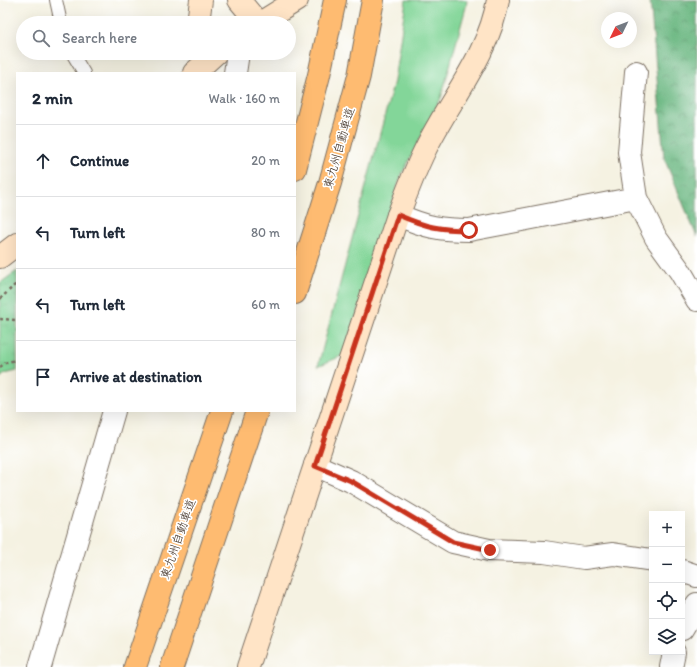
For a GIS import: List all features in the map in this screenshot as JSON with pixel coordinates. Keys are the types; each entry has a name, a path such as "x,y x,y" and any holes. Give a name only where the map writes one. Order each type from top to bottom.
{"highway":[{"path":"296,165 319,75 335,0"},
{"name":"東九州自動車道","path":"296,290 330,183 359,76 374,0"},
{"name":"東九州自動車道","path":"135,667 222,412"},
{"path":"172,667 257,412"}],"street":[{"path":"199,16 201,0"},
{"path":"239,0 253,16"},
{"path":"271,16 297,0"},
{"path":"248,667 398,215 425,149 480,52 492,27 498,0"},
{"path":"189,72 192,60"},
{"path":"195,72 208,60"},
{"path":"235,72 237,60"},
{"path":"636,72 629,152 636,198 656,238 680,271 697,300"},
{"path":"398,215 426,227 445,230 469,230 636,198"},
{"path":"0,257 16,245"},
{"path":"40,667 114,412"},
{"path":"315,466 351,481 453,542 490,550 544,552 584,558 613,554 649,560"},
{"path":"685,572 697,576"},
{"path":"685,624 697,604"},
{"path":"671,667 673,655"}],"lane":[{"path":"56,0 59,16"},
{"path":"76,60 83,72"}],"path":[{"path":"0,299 16,284"},
{"path":"0,319 16,320"},
{"path":"0,367 7,362 16,360"}],"green space":[{"path":"406,0 467,0 441,98 401,176 344,355 318,366 394,81"},
{"path":"650,0 697,0 697,237 664,158"},
{"path":"16,272 16,371 5,374 0,378 0,283"}],"route":[{"path":"469,230 445,230 426,227 398,215 386,256 315,466 351,481 453,542 490,550"}]}
